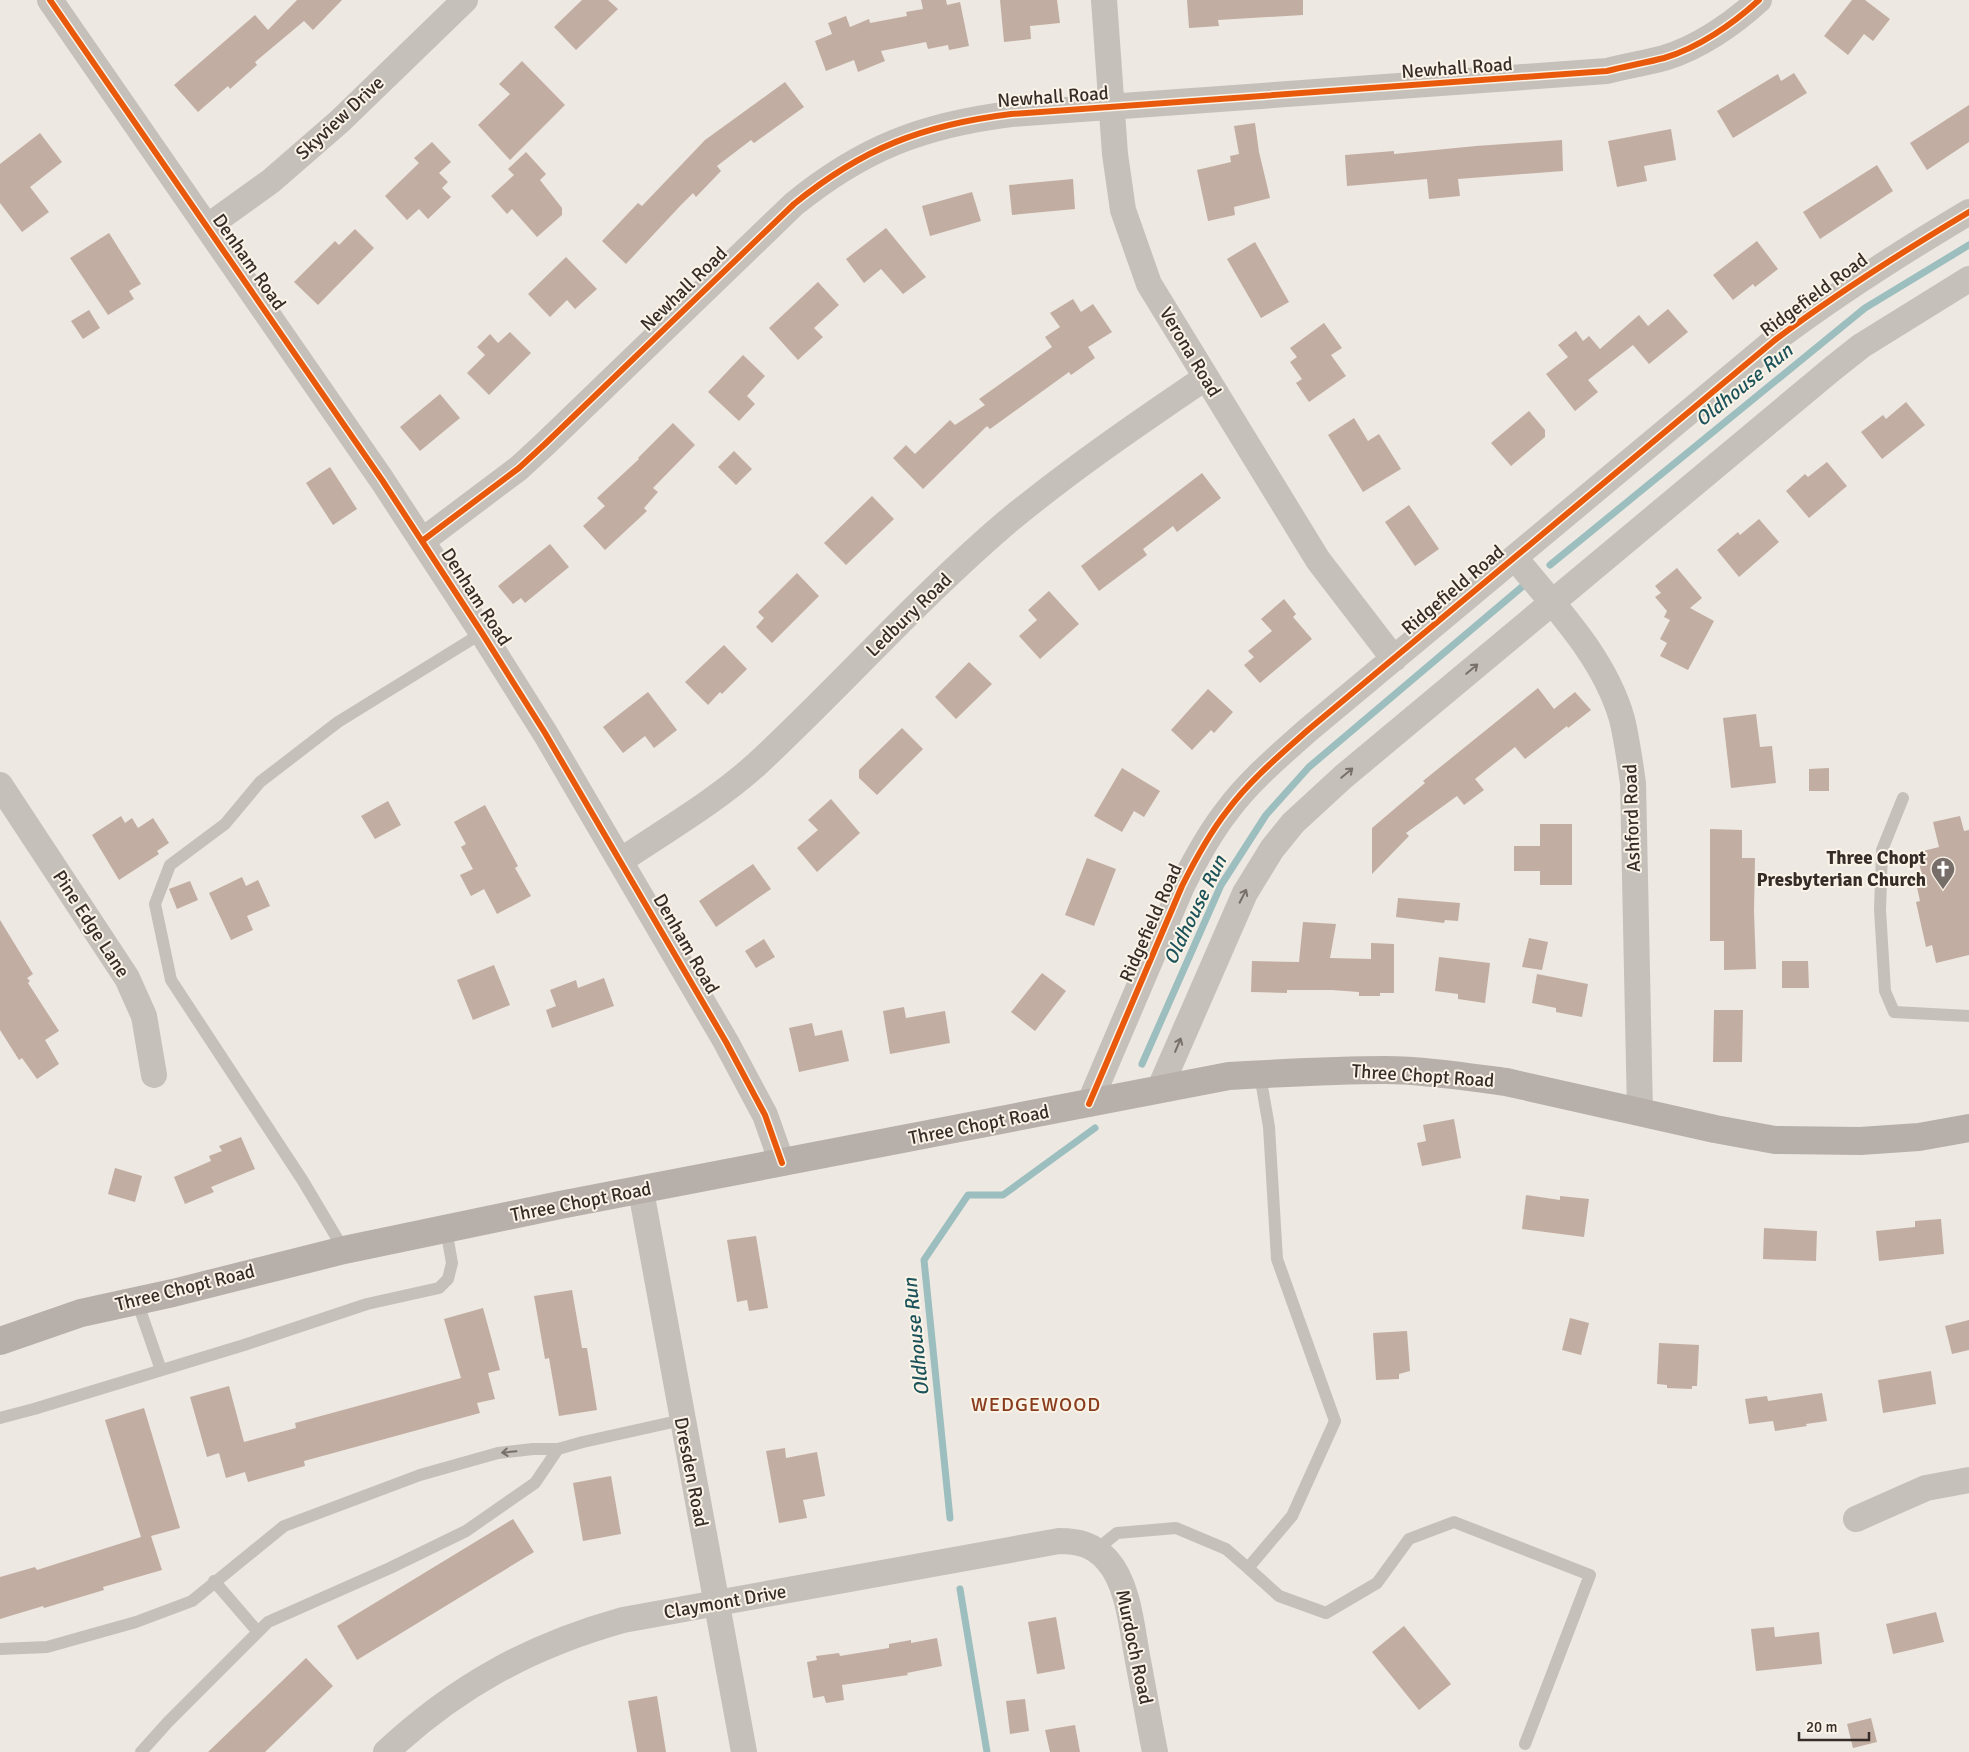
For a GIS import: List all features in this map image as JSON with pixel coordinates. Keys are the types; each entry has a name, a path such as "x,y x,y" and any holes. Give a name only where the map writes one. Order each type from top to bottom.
{"main road":[{"name":"Three Chopt Road","path":"0,1341 81,1313 344,1250 560,1205 641,1191 1229,1076 1386,1070 1481,1078 1775,1140 1860,1141 1919,1137 1969,1128"}],"street":[{"name":"Denham Road","path":"50,0 382,480 545,733 730,1050 765,1115 782,1163"},
{"name":"Skyview Drive","path":"207,227 270,181 326,133 465,0"},
{"name":"Verona Road","path":"1104,0 1115,154 1123,210 1149,284 1318,560 1394,659"},
{"name":"Newhall Road","path":"422,541 519,468 794,204 816,186 851,163 892,142 913,134 960,122 1011,114 1607,71 1665,58 1710,37 1739,18 1759,0"},
{"name":"Ridgefield Road","path":"1089,1104 1182,886 1196,859 1227,810 1260,773 1308,730 1775,340 1809,314 1881,265 1969,212"},
{"path":"1159,1090 1244,893 1277,843 1293,823 1343,776 1832,369 1861,346 1969,279"},
{"name":"Ledbury Road","path":"620,861 712,799 756,765 948,576 1008,522 1102,448 1205,378"},
{"name":"Ashford Road","path":"1515,558 1587,647 1606,679 1621,718 1633,783 1640,1112"},
{"name":"Pine Edge Lane","path":"0,785 126,978 144,1016 154,1075"},
{"name":"Dresden Road","path":"641,1191 744,1752"},
{"path":"1856,1518 1926,1488 1969,1480"},
{"name":"Claymont Drive","path":"386,1752 462,1691 510,1662 540,1648 623,1620 1059,1541 1077,1541 1096,1550"},
{"name":"Murdoch Road","path":"1096,1550 1107,1560 1122,1583 1155,1752"}],"lane":[{"path":"344,1250 303,1181 171,980 155,904 170,865 225,824 260,782 338,722 482,633"},
{"path":"1903,798 1882,850 1880,910 1884,992 1894,1012 1969,1016"},
{"path":"1248,1568 1292,1516 1335,1421 1277,1259 1269,1127 1260,1075"},
{"path":"0,1418 244,1345 367,1304 439,1288 448,1279 452,1263 446,1229"},
{"path":"137,1301 161,1370"},
{"path":"0,1649 47,1647 136,1622 192,1601 214,1581 284,1526 420,1475 498,1453 533,1449 558,1449 682,1420"},
{"path":"141,1752 168,1722 268,1622 390,1568 466,1531 535,1483 558,1449"},
{"path":"1096,1550 1117,1533 1176,1528 1226,1549 1279,1596 1326,1613 1377,1583 1409,1539 1454,1522 1590,1575 1525,1744"},
{"path":"214,1581 258,1632"}],"building":[{"path":"297,0 342,0 313,30 304,21 255,62 257,65 230,89 228,86 198,112 174,85 255,15 268,30"},
{"path":"582,0 608,0 618,9 576,50 554,27"},
{"path":"921,0 946,0 947,5 960,2 969,46 949,50 948,45 928,49 926,42 881,51 885,61 858,72 854,60 826,71 815,41 832,34 828,23 846,16 850,27 869,19 870,23 907,16 906,12 923,9"},
{"path":"1000,0 1057,0 1060,23 1030,26 1031,39 1004,42"},
{"path":"1187,0 1303,0 1303,15 1218,20 1219,26 1189,28"},
{"path":"1852,0 1865,0 1890,19 1873,41 1864,34 1848,55 1824,36"},
{"path":"522,61 565,105 510,160 478,125 510,94 499,84"},
{"path":"1794,73 1807,93 1733,138 1717,111 1778,74 1781,81"},
{"path":"785,82 804,107 754,143 751,140 717,166 721,171 696,197 693,193 626,264 602,241 638,203 642,206 705,140"},
{"path":"1969,105 1969,142 1927,170 1910,143"},
{"path":"1255,123 1259,152 1270,198 1234,207 1235,215 1208,221 1197,170 1231,162 1230,156 1239,154 1234,126"},
{"path":"1671,129 1676,160 1644,166 1647,181 1617,187 1608,141"},
{"path":"40,133 62,162 30,187 49,212 22,232 0,203 0,164"},
{"path":"1562,140 1563,171 1458,179 1460,196 1429,199 1427,179 1347,186 1345,155 1394,151 1394,154"},
{"path":"432,142 451,162 439,173 448,182 442,188 451,197 428,219 419,209 407,220 385,196 419,163 414,158"},
{"path":"526,152 546,174 540,180 562,208 562,215 537,237 512,209 507,214 491,196 514,175 508,169"},
{"path":"1877,165 1893,191 1820,239 1803,212"},
{"path":"1073,179 1075,209 1012,215 1009,185"},
{"path":"972,192 981,221 930,236 922,206"},
{"path":"886,228 926,277 903,294 881,269 864,283 846,259"},
{"path":"355,229 374,248 318,305 294,282 335,241 339,245"},
{"path":"109,233 141,284 129,291 134,299 108,315 70,258"},
{"path":"1757,241 1778,269 1755,287 1753,284 1733,300 1713,275"},
{"path":"1255,242 1289,302 1261,318 1227,259"},
{"path":"566,257 597,289 575,309 567,300 550,317 528,294"},
{"path":"818,282 839,305 814,328 823,337 798,360 769,328"},
{"path":"1073,299 1081,312 1093,304 1112,332 1088,347 1095,358 1071,375 1069,372 990,429 987,426 923,489 893,458 906,445 915,454 950,420 955,425 985,405 979,399 1052,347 1045,337 1060,327 1050,313"},
{"path":"1668,309 1688,332 1649,364 1633,345 1588,380 1598,392 1575,411 1546,374 1568,357 1558,345 1576,331 1583,341 1589,336 1600,349 1639,315 1648,326"},
{"path":"89,310 100,328 83,339 71,321"},
{"path":"1324,323 1342,348 1331,355 1346,376 1309,402 1296,383 1302,379 1290,362 1297,357 1290,348"},
{"path":"510,332 531,353 489,395 467,373 485,355 477,347 490,334 498,343"},
{"path":"743,355 765,376 747,396 755,404 739,421 708,392"},
{"path":"440,394 460,418 420,451 400,427"},
{"path":"1906,402 1925,425 1882,459 1861,432 1883,415 1886,419"},
{"path":"1529,411 1545,430 1545,437 1511,466 1491,443"},
{"path":"1354,418 1368,441 1379,434 1401,469 1363,492 1328,435"},
{"path":"673,423 695,445 653,488 658,492 644,508 647,511 605,550 583,526 605,506 597,498 639,459"},
{"path":"734,451 752,469 736,485 718,467"},
{"path":"1827,462 1847,486 1809,518 1786,491 1805,474 1808,477"},
{"path":"330,467 357,509 333,525 306,483"},
{"path":"1202,473 1221,498 1177,532 1173,526 1143,549 1147,555 1099,591 1081,566"},
{"path":"872,496 894,519 846,565 824,543"},
{"path":"1409,505 1439,549 1415,566 1385,522"},
{"path":"1759,519 1779,542 1739,577 1717,550 1738,532 1740,535"},
{"path":"550,544 569,567 525,603 521,598 513,604 498,586"},
{"path":"1677,568 1702,598 1690,608 1714,621 1688,670 1660,656 1667,643 1660,639 1670,620 1664,617 1667,611 1655,597 1661,593 1655,586"},
{"path":"797,573 819,596 772,643 756,627 764,618 758,612"},
{"path":"1049,591 1079,624 1040,659 1019,636 1037,620 1028,610"},
{"path":"1284,599 1296,614 1293,617 1312,639 1260,683 1244,665 1254,657 1248,651 1272,631 1261,619"},
{"path":"724,645 747,669 708,705 685,682"},
{"path":"969,662 992,684 956,719 935,697"},
{"path":"1538,688 1554,709 1575,692 1591,710 1525,759 1515,747 1475,779 1484,790 1464,805 1457,796 1406,833 1409,836 1372,874 1372,828 1425,783 1423,781"},
{"path":"1208,689 1233,712 1214,733 1211,730 1192,750 1171,730"},
{"path":"648,692 677,730 654,748 645,736 623,753 603,727"},
{"path":"1756,714 1760,747 1772,746 1776,783 1731,788 1723,718"},
{"path":"902,728 923,749 877,795 859,778 859,770"},
{"path":"1122,768 1160,791 1144,817 1134,811 1122,832 1094,816"},
{"path":"1829,768 1829,791 1809,791 1809,769"},
{"path":"831,799 860,833 817,872 797,848 818,830 808,820"},
{"path":"388,801 401,825 375,839 361,816"},
{"path":"485,805 518,866 515,868 531,896 497,914 484,889 471,896 460,875 473,869 461,847 466,844 454,822"},
{"path":"121,816 125,823 132,818 138,828 153,818 169,843 157,851 159,854 119,880 92,835"},
{"name":"Three Chopt Presbyterian Church","path":"1960,816 1964,831 1969,830 1969,955 1936,963 1932,945 1926,947 1916,902 1920,901 1915,878 1922,876 1918,858 1924,856 1923,851 1939,847 1933,822"},
{"path":"1540,824 1572,824 1572,885 1540,885 1540,871 1514,871 1514,846 1540,846"},
{"path":"1710,829 1742,830 1742,858 1755,858 1756,969 1724,970 1724,941 1710,941"},
{"path":"1087,858 1116,869 1094,926 1065,915"},
{"path":"753,864 771,889 716,927 699,901"},
{"path":"242,877 246,886 258,880 270,906 247,916 253,930 231,940 209,893"},
{"path":"190,881 198,900 177,909 169,889"},
{"path":"1398,898 1460,903 1458,921 1445,920 1444,923 1396,917"},
{"path":"0,920 33,974 27,978 30,981 28,983 59,1031 45,1040 59,1064 37,1079 22,1058 19,1060 0,1030"},
{"path":"1303,922 1336,924 1330,958 1371,959 1371,943 1394,944 1394,993 1380,993 1380,996 1359,996 1359,992 1332,990 1287,990 1287,993 1251,992 1252,961 1299,962"},
{"path":"1529,938 1548,942 1542,970 1522,967"},
{"path":"764,939 775,957 756,968 745,951"},
{"path":"1439,957 1490,963 1485,1003 1458,999 1458,994 1435,991"},
{"path":"1782,961 1808,961 1809,988 1782,988"},
{"path":"494,965 510,1005 473,1020 457,980"},
{"path":"1042,973 1066,991 1035,1031 1011,1012"},
{"path":"1537,974 1588,984 1582,1017 1556,1012 1556,1008 1532,1003"},
{"path":"604,978 614,1006 552,1028 546,1010 556,1006 550,990 576,980 578,988"},
{"path":"904,1007 906,1018 945,1011 950,1043 890,1054 883,1011"},
{"path":"1714,1010 1743,1010 1742,1062 1713,1062"},
{"path":"812,1023 815,1036 842,1030 849,1061 799,1072 789,1028"},
{"path":"1454,1119 1461,1158 1422,1166 1417,1143 1426,1141 1423,1125"},
{"path":"241,1137 255,1169 211,1187 214,1192 185,1204 174,1177 211,1161 209,1156 222,1151 219,1146"},
{"path":"115,1168 142,1176 135,1202 108,1194"},
{"path":"1526,1195 1560,1200 1560,1196 1589,1199 1584,1237 1522,1229"},
{"path":"1941,1219 1944,1254 1879,1261 1876,1231 1915,1227 1915,1221"},
{"path":"1764,1228 1817,1231 1816,1261 1763,1259"},
{"path":"756,1236 768,1308 749,1311 747,1300 737,1302 727,1240"},
{"path":"572,1290 582,1348 587,1348 597,1410 559,1416 549,1358 545,1359 534,1296"},
{"path":"483,1308 500,1370 488,1373 495,1399 477,1403 480,1413 304,1461 305,1466 248,1482 245,1472 226,1478 219,1453 207,1457 190,1397 229,1386 244,1442 296,1428 295,1423 461,1378 444,1319"},
{"path":"1570,1318 1589,1323 1581,1355 1562,1350"},
{"path":"1969,1320 1969,1350 1952,1354 1945,1326"},
{"path":"1407,1331 1410,1371 1399,1374 1399,1379 1376,1380 1373,1333"},
{"path":"1659,1343 1699,1345 1697,1386 1692,1386 1692,1389 1667,1388 1667,1385 1657,1384"},
{"path":"1931,1371 1936,1404 1883,1413 1878,1380"},
{"path":"1822,1393 1827,1421 1775,1431 1773,1421 1749,1424 1745,1399 1767,1396 1768,1401"},
{"path":"144,1408 180,1528 151,1536 162,1570 103,1587 104,1590 0,1619 0,1577 35,1567 37,1570 141,1537 105,1420"},
{"path":"785,1448 786,1458 817,1452 825,1496 803,1500 807,1518 779,1523 766,1451"},
{"path":"611,1476 621,1534 583,1541 573,1483"},
{"path":"513,1519 534,1552 357,1660 337,1626"},
{"path":"1936,1612 1944,1642 1893,1654 1886,1624"},
{"path":"1056,1617 1065,1669 1037,1674 1028,1622"},
{"path":"1404,1626 1451,1684 1419,1710 1372,1652"},
{"path":"1774,1627 1775,1637 1819,1632 1822,1664 1756,1671 1751,1629"},
{"path":"937,1638 942,1666 907,1673 908,1675 842,1685 844,1700 826,1703 824,1696 813,1698 807,1662 817,1660 816,1656 839,1653 840,1656 889,1648 889,1644 911,1640 911,1643"},
{"path":"306,1658 333,1686 265,1752 208,1752"},
{"path":"657,1696 666,1752 637,1752 628,1701"},
{"path":"1025,1699 1029,1731 1010,1734 1006,1701"},
{"path":"1871,1718 1877,1742 1853,1748 1847,1724"},
{"path":"1075,1725 1080,1752 1050,1752 1045,1730"}],"waterway":[{"name":"Oldhouse Run","path":"1550,565 1865,308 1969,245"},
{"name":"Oldhouse Run","path":"1142,1064 1221,885 1266,815 1309,767 1523,586"},
{"name":"Oldhouse Run","path":"950,1518 924,1260 968,1195 1003,1195 1095,1128"},
{"name":"Oldhouse Run","path":"960,1589 987,1752"}],"cycle path":[{"path":"50,0 382,480 545,733 726,1042 765,1115 782,1163"},
{"path":"422,541 519,468 794,204 845,168 895,142 950,125 1011,114 1607,71 1664,58 1690,48 1715,34 1759,0"},
{"path":"1089,1104 1187,876 1220,820 1255,778 1308,730 1775,340 1870,273 1969,212"}],"place":[{"name":"Three Chopt Presbyterian Church","path":"1943,890"}],"district":[{"name":"WEDGEWOOD","path":"1036,1404"}]}
